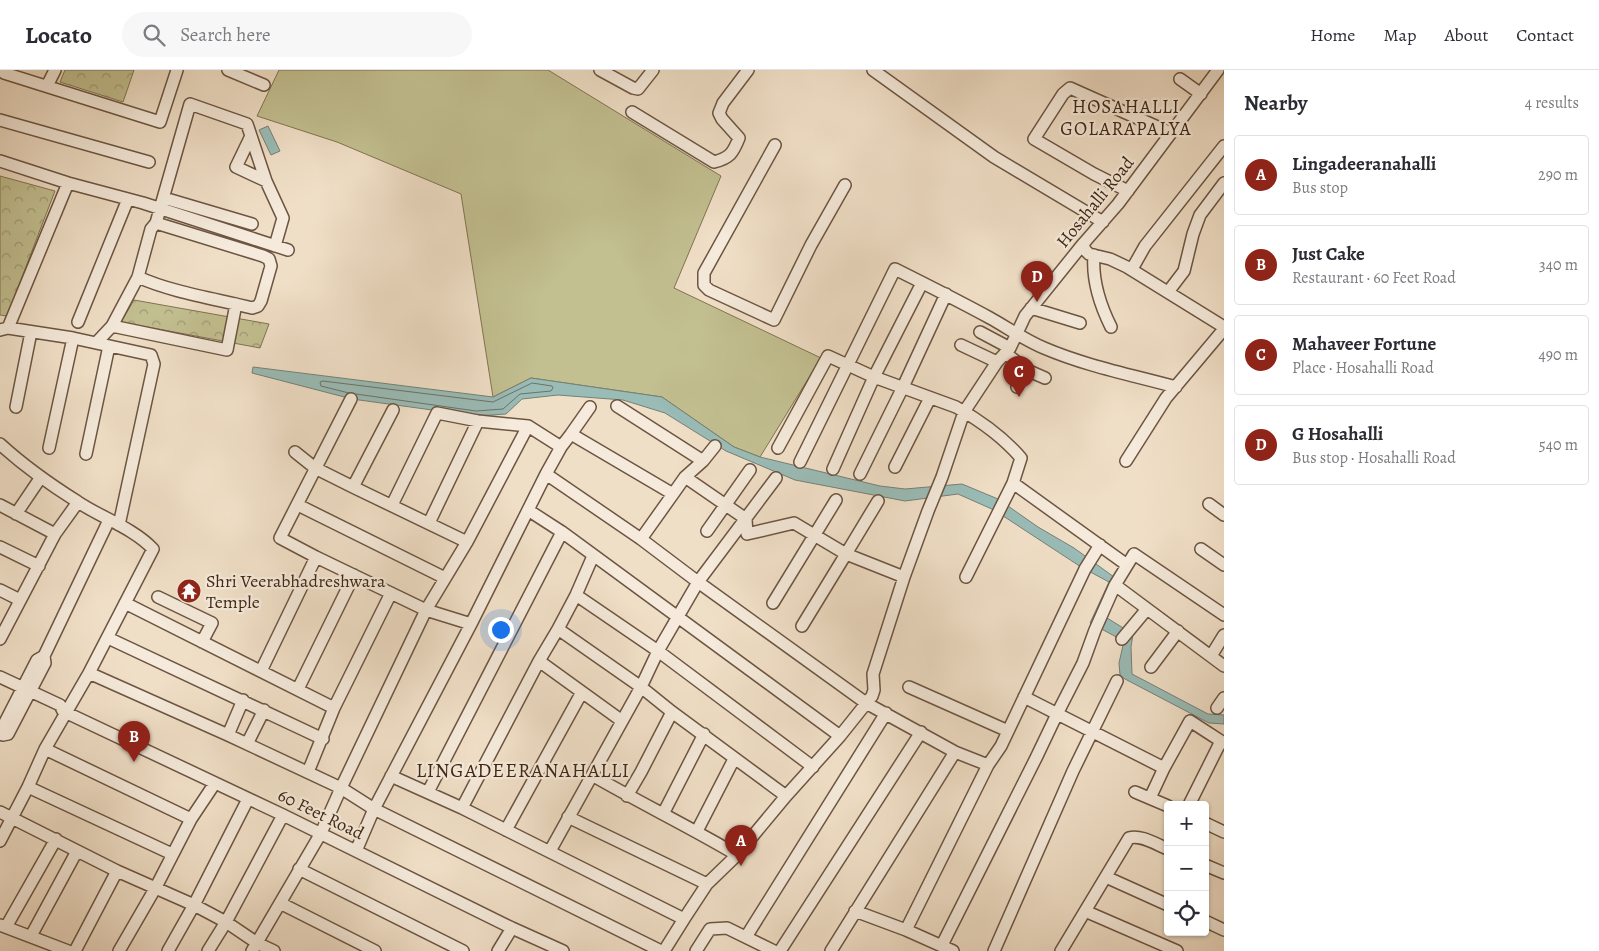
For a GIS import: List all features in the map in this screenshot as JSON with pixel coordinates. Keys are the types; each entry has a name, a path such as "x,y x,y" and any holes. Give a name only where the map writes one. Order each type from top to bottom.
{"street":[{"path":"47,86 54,70"},
{"path":"3,74 160,122 177,70"},
{"path":"228,70 264,85"},
{"path":"600,70 638,89 653,70"},
{"path":"632,112 714,162 720,160 728,157 734,151 739,138 722,120 719,113 722,103 748,70"},
{"name":"Hosahalli Road","path":"1007,350 1031,308 1128,191 1218,70"},
{"path":"875,71 994,157 1103,222"},
{"path":"1180,79 1201,94"},
{"path":"1128,191 1094,174 1034,138 1062,94 1070,88 1171,133"},
{"path":"96,343 112,326 138,276 151,229 156,223 190,104 247,124 250,138 266,181 283,218 275,246"},
{"path":"0,120 149,162"},
{"path":"250,138 236,167 266,181"},
{"path":"774,145 704,273 704,285 709,290 774,320 811,245 845,185"},
{"path":"1132,270 1145,246 1224,146"},
{"path":"0,161 128,199 162,203 252,224"},
{"path":"1,737 8,734 37,660 44,656 114,523 154,364 151,355 73,338 4,329 68,182"},
{"path":"1168,292 1184,271 1193,234 1200,215 1224,183"},
{"path":"78,322 128,199"},
{"path":"162,203 288,250"},
{"path":"138,276 151,283 252,308 258,306 261,301 271,266 269,259 156,223"},
{"path":"1083,244 1085,250 1094,255 1110,259 1132,270 1224,328 1166,398 1126,461"},
{"path":"1094,255 1093,269 1098,292 1111,327"},
{"path":"800,462 895,270 946,294 1029,341 1077,360 1176,387"},
{"path":"833,469 874,377 922,283"},
{"path":"860,474 903,388 946,294"},
{"path":"112,326 228,350 236,304"},
{"path":"1031,308 1080,323"},
{"path":"16,407 31,332"},
{"path":"980,332 1007,350 1026,369 1045,378"},
{"path":"49,448 73,338"},
{"path":"961,345 997,362"},
{"path":"86,454 109,346"},
{"path":"89,673 308,772 340,788 374,809 662,951 707,884 737,855 866,704 874,690 873,674 904,577 942,477 964,412 1007,350"},
{"path":"778,448 828,356 874,377 956,407 964,412 1010,444 1020,458 1013,483 966,577"},
{"path":"1017,387 1026,369"},
{"path":"895,467 930,398"},
{"path":"351,399 280,538 426,610 471,624"},
{"path":"618,406 703,461"},
{"path":"356,851 374,809 471,624 546,474 561,447 590,407"},
{"path":"353,488 393,410"},
{"path":"392,505 437,413 528,426 561,447"},
{"path":"429,523 478,420"},
{"path":"255,947 321,834 340,788 426,610 467,542 528,426"},
{"path":"571,434 673,494"},
{"path":"0,444 41,477 78,502 148,544 153,549 108,638 45,750 0,841"},
{"path":"641,538 685,477 703,461 715,446"},
{"path":"296,452 316,468 353,488 467,542"},
{"path":"707,531 750,470"},
{"path":"546,474 641,538 698,582 866,704 886,713 955,752 988,765"},
{"path":"16,514 41,477"},
{"path":"685,477 746,519"},
{"path":"550,852 641,688 658,651 698,582 776,478"},
{"path":"1013,483 1127,565"},
{"path":"773,603 836,500"},
{"path":"802,626 878,501"},
{"path":"0,637 55,534 78,502"},
{"path":"1209,504 1224,515"},
{"path":"0,505 55,534"},
{"path":"298,505 445,578"},
{"path":"528,510 562,532 840,736"},
{"path":"746,519 747,534 794,523 846,554 904,577"},
{"path":"428,792 562,532"},
{"path":"906,930 988,765 1001,746 1088,564 1100,545"},
{"path":"0,547 38,566"},
{"path":"1201,549 1224,566"},
{"path":"942,945 1083,663 1115,585 1134,554 1224,615"},
{"path":"462,808 576,595 593,556"},
{"path":"261,671 316,557"},
{"path":"298,689 354,575"},
{"path":"1115,585 1224,666"},
{"path":"0,590 20,600"},
{"path":"308,772 334,708 391,593"},
{"path":"576,595 658,651 813,767"},
{"path":"158,597 212,623 202,642"},
{"path":"125,603 334,708"},
{"path":"1122,639 1147,609"},
{"path":"558,629 704,734 734,759 786,796"},
{"path":"1151,667 1178,631"},
{"path":"1210,656 1224,635"},
{"path":"108,638 323,739"},
{"path":"539,661 622,721"},
{"name":"60 Feet Road","path":"0,677 25,693"},
{"path":"994,951 1091,731 1117,681"},
{"name":"60 Feet Road","path":"0,685 60,705 65,712 563,951"},
{"path":"909,687 1008,731"},
{"path":"506,830 582,692"},
{"path":"1024,697 1164,768"},
{"path":"1216,708 1224,698"},
{"path":"228,735 243,700"},
{"path":"248,744 264,710"},
{"path":"627,796 672,712"},
{"path":"746,937 886,713"},
{"path":"1150,798 1190,721 1223,742 1191,801"},
{"path":"780,951 921,732"},
{"path":"663,814 704,734"},
{"path":"45,750 191,819"},
{"path":"835,950 856,911 955,752"},
{"path":"697,832 734,759"},
{"path":"592,775 737,855"},
{"path":"391,776 462,808 684,918"},
{"path":"119,951 156,888 191,819 215,783"},
{"path":"28,787 172,854"},
{"path":"1135,792 1164,804"},
{"path":"168,951 248,799"},
{"path":"0,812 116,871 194,904 226,922 255,947 274,951"},
{"path":"208,951 226,922 283,815"},
{"path":"568,817 707,884"},
{"path":"1209,825 1224,832"},
{"path":"1062,951 1129,838 1134,836 1164,847"},
{"path":"56,840 3,926 68,951"},
{"path":"31,936 77,851"},
{"path":"1209,867 1224,874"},
{"path":"299,869 463,951"},
{"path":"75,951 116,871"},
{"path":"1106,877 1164,903"},
{"path":"280,903 376,951"},
{"path":"856,911 953,951"},
{"path":"1085,911 1177,951"},
{"path":"1209,923 1224,930"},
{"path":"498,951 512,928"},
{"path":"696,951 710,929 726,928 774,951"}],"green space":[{"path":"65,70 134,70 123,102 60,82"},
{"path":"279,70 548,70 721,176 674,288 821,358 760,457 734,447 662,397 531,378 493,397 461,194 337,142 257,116"},
{"path":"0,176 55,191 7,316 0,315"},
{"path":"134,300 269,324 260,348 121,322"}],"water":[{"path":"268,126 280,151 271,155 259,130"},
{"path":"253,367 493,397 531,378 662,397 734,447 760,457 880,486 905,489 962,484 998,499 1038,527 1074,548 1114,577 1099,613 1133,634 1131,647 1132,674 1208,714 1224,715 1224,724 1209,723 1120,675 1119,663 1124,641 1090,623 1109,582 1081,567 994,510 958,494 905,501 795,480 726,451 665,413 623,400 558,395 522,399 506,414 476,416 352,399 252,373"}],"place":[{"name":"G Hosahalli","path":"1037,302"},
{"name":"Mahaveer Fortune","path":"1019,397"},
{"name":"Shri Veerabhadreshwara Temple","path":"189,591"},
{"name":"Just Cake","path":"134,762"},
{"name":"Lingadeeranahalli","path":"741,866"}],"district":[{"name":"HOSAHALLI GOLARAPALYA","path":"1126,118"},
{"name":"LINGADEERANAHALLI","path":"523,770"}]}
